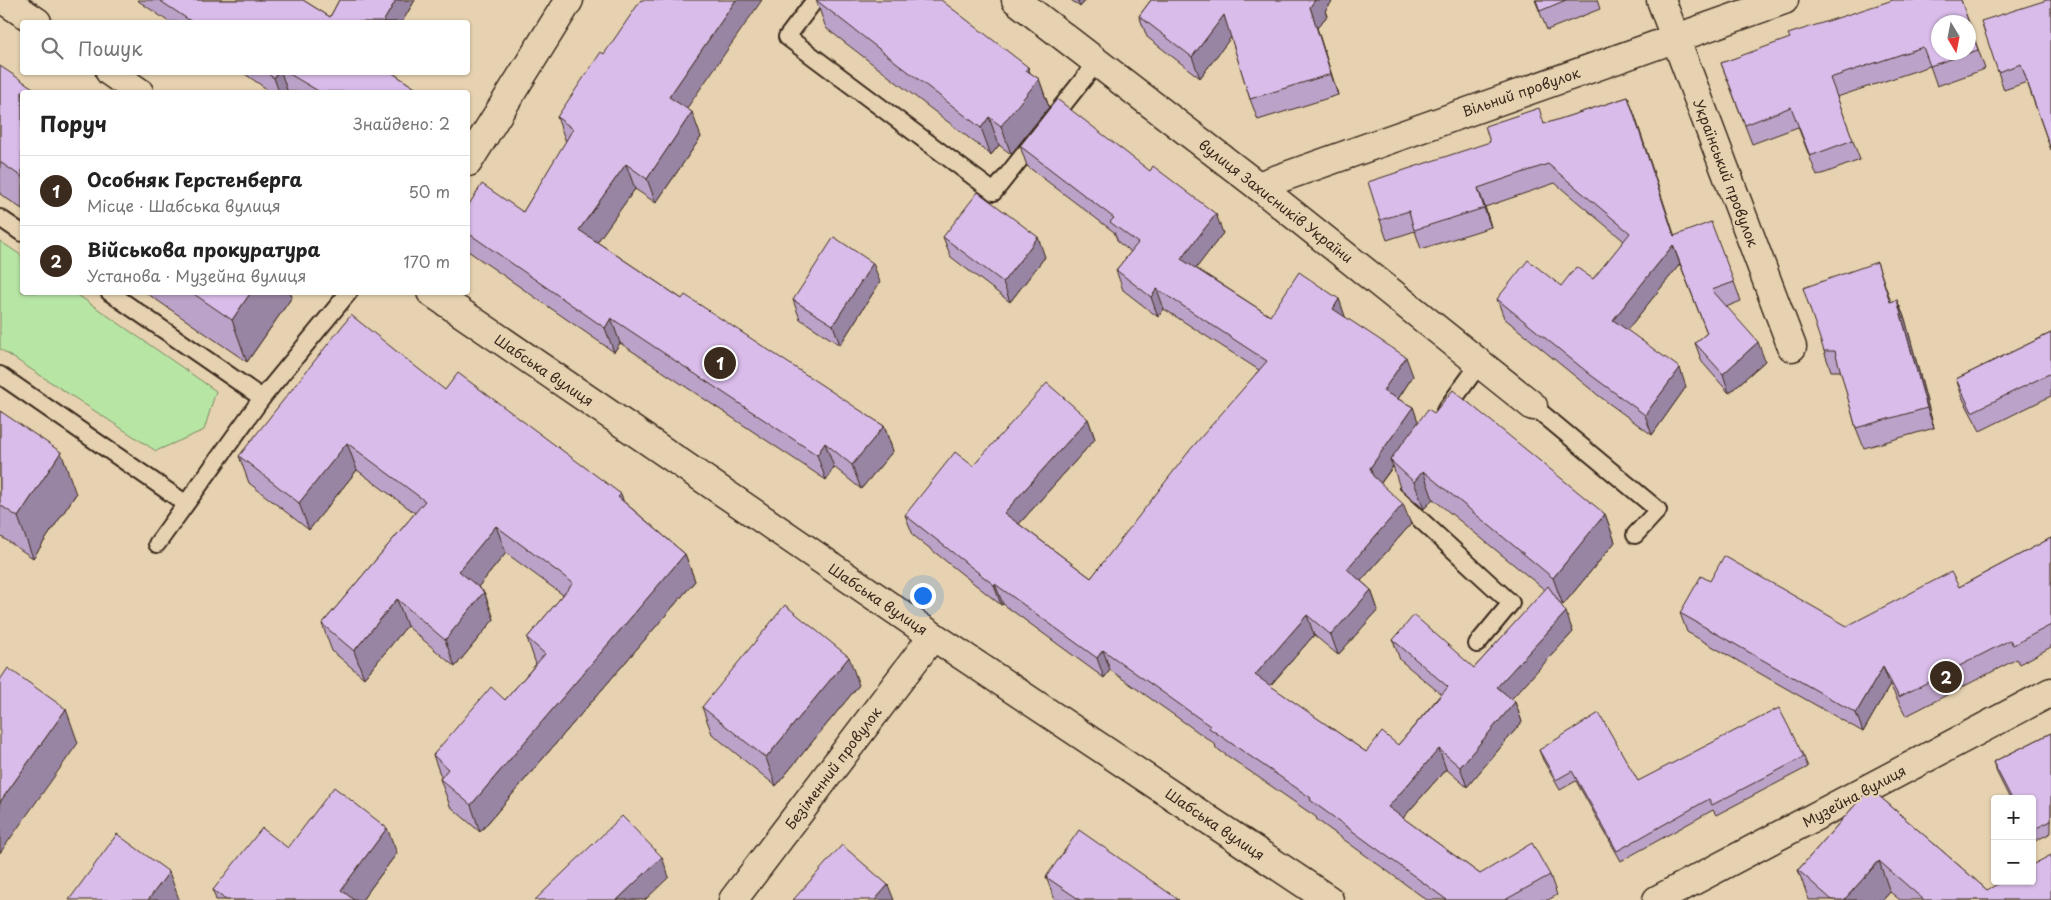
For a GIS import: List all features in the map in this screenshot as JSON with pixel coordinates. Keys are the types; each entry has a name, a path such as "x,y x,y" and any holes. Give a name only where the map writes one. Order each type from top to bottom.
{"street":[{"path":"4,0 34,20"},
{"path":"470,159 569,0"},
{"name":"вулиця Захисників України","path":"1016,0 1258,186 1534,406"},
{"name":"Український провулок","path":"1661,0 1792,347"},
{"name":"Вільний провулок","path":"1258,186 1784,0"},
{"path":"114,75 136,90"},
{"name":"Шабська вулиця","path":"434,295 933,636 1329,900"},
{"name":"Безіменний провулок","path":"733,900 933,636"},
{"name":"Музейна вулиця","path":"1657,900 2051,692"}],"lane":[{"path":"815,0 787,37 994,192 1097,62"},
{"path":"0,218 20,232"},
{"path":"113,295 262,398"},
{"path":"157,544 262,398 347,295"},
{"path":"1434,426 1480,362"},
{"path":"0,374 185,503"},
{"path":"1534,406 1658,510 1635,535"},
{"path":"1416,449 1387,489 1511,603 1477,644"}],"green space":[{"path":"0,241 20,255 20,295 78,295 216,391 204,430 156,451 0,349"}],"building":[{"path":"159,0 303,0 330,17 339,0 396,0 384,20 189,20"},
{"path":"641,0 736,0 669,97 692,112 647,179 626,164 579,230 682,299 685,295 884,426 852,465 825,443 817,455 611,318 605,328 470,234 470,203 482,184 523,212 573,129 557,117 601,52 604,54"},
{"path":"816,0 941,0 1028,67 1026,70 1039,79 1001,126 989,117 981,128"},
{"path":"1151,0 1315,0 1310,7 1331,74 1250,99 1224,15 1192,57 1139,16"},
{"path":"1536,0 1566,0 1540,11"},
{"path":"1893,0 1961,0 1966,15 1931,15 1931,60 1948,60 1930,66 1923,47 1830,78 1853,140 1810,156 1791,107 1745,125 1721,63 1790,38 1788,34"},
{"path":"2051,0 2050,147 2021,64 1998,72 1981,21"},
{"path":"0,66 36,90 20,90 20,176 0,162"},
{"path":"291,75 396,75 418,90 317,90"},
{"path":"1628,97 1674,236 1711,222 1734,282 1712,290 1758,342 1723,374 1695,343 1707,333 1673,245 1613,320 1680,368 1645,415 1592,376 1497,299 1528,260 1561,286 1576,267 1593,279 1630,233 1548,164 1478,188 1484,208 1414,230 1409,211 1380,220 1368,182 1490,142 1485,126 1539,108 1544,124"},
{"path":"1057,99 1150,171 1153,166 1216,214 1181,259 1270,316 1299,272 1339,299 1333,309 1406,357 1383,391 1413,407 1370,468 1373,476 1403,504 1347,569 1371,590 1331,635 1307,615 1255,675 1366,752 1382,732 1398,745 1448,687 1393,640 1414,615 1474,668 1548,586 1566,612 1497,687 1515,702 1460,767 1439,749 1388,807 1480,874 1532,843 1550,875 1505,900 1447,900 1310,800 1311,798 1209,728 1210,726 1103,650 1097,658 994,585 905,515 955,452 973,466 1047,383 1088,419 1004,513 1091,578 1190,450 1267,361 1157,289 1151,297 1116,270 1138,243 1110,222 1114,218 1020,146"},
{"path":"978,192 1038,237 1003,282 943,237"},
{"path":"834,237 873,263 833,325 793,300"},
{"path":"1877,262 1890,302 1897,300 1927,408 1856,428 1835,351 1824,351 1803,288"},
{"path":"195,295 249,295 232,320"},
{"path":"351,315 445,390 458,373 621,494 618,497 685,554 471,805 440,779 448,769 433,755 491,687 505,700 545,654 527,638 573,583 496,526 459,571 484,592 445,640 397,599 354,651 322,624 425,501 347,443 299,503 239,456"},
{"path":"2051,333 2051,373 1972,412 1956,379"},
{"path":"1453,390 1605,514 1553,578 1423,471 1414,482 1390,460 1428,409 1434,413"},
{"path":"0,411 61,452 18,517 0,505"},
{"path":"2051,538 2051,625 2013,645 2010,640 1899,697 1883,667 1856,713 1680,613 1701,576 1710,581 1724,556 1847,626 1951,572 1959,587"},
{"path":"785,605 849,657 766,758 702,707"},
{"path":"8,668 66,709 0,802 0,680"},
{"path":"1779,708 1804,757 1712,805 1709,799 1617,851 1572,771 1556,780 1539,750 1599,713 1638,781"},
{"path":"2051,733 2051,821 2036,828 2036,795 2010,795 1993,762"},
{"path":"334,787 387,828 341,890 354,900 226,900 213,890 262,828 288,848"},
{"path":"1870,788 1987,890 1996,885 2036,885 2036,863 2051,855 2051,900 1924,900 1879,861 1844,900 1832,900 1798,870"},
{"path":"622,816 662,857 617,900 535,900"},
{"path":"1079,830 1179,900 1080,900 1046,877"},
{"path":"117,834 169,872 148,900 69,900"},
{"path":"842,845 888,885 875,900 793,900"}],"place":[{"name":"Особняк Герстенберга","path":"720,363"},
{"name":"Військова прокуратура","path":"1946,677"}]}
